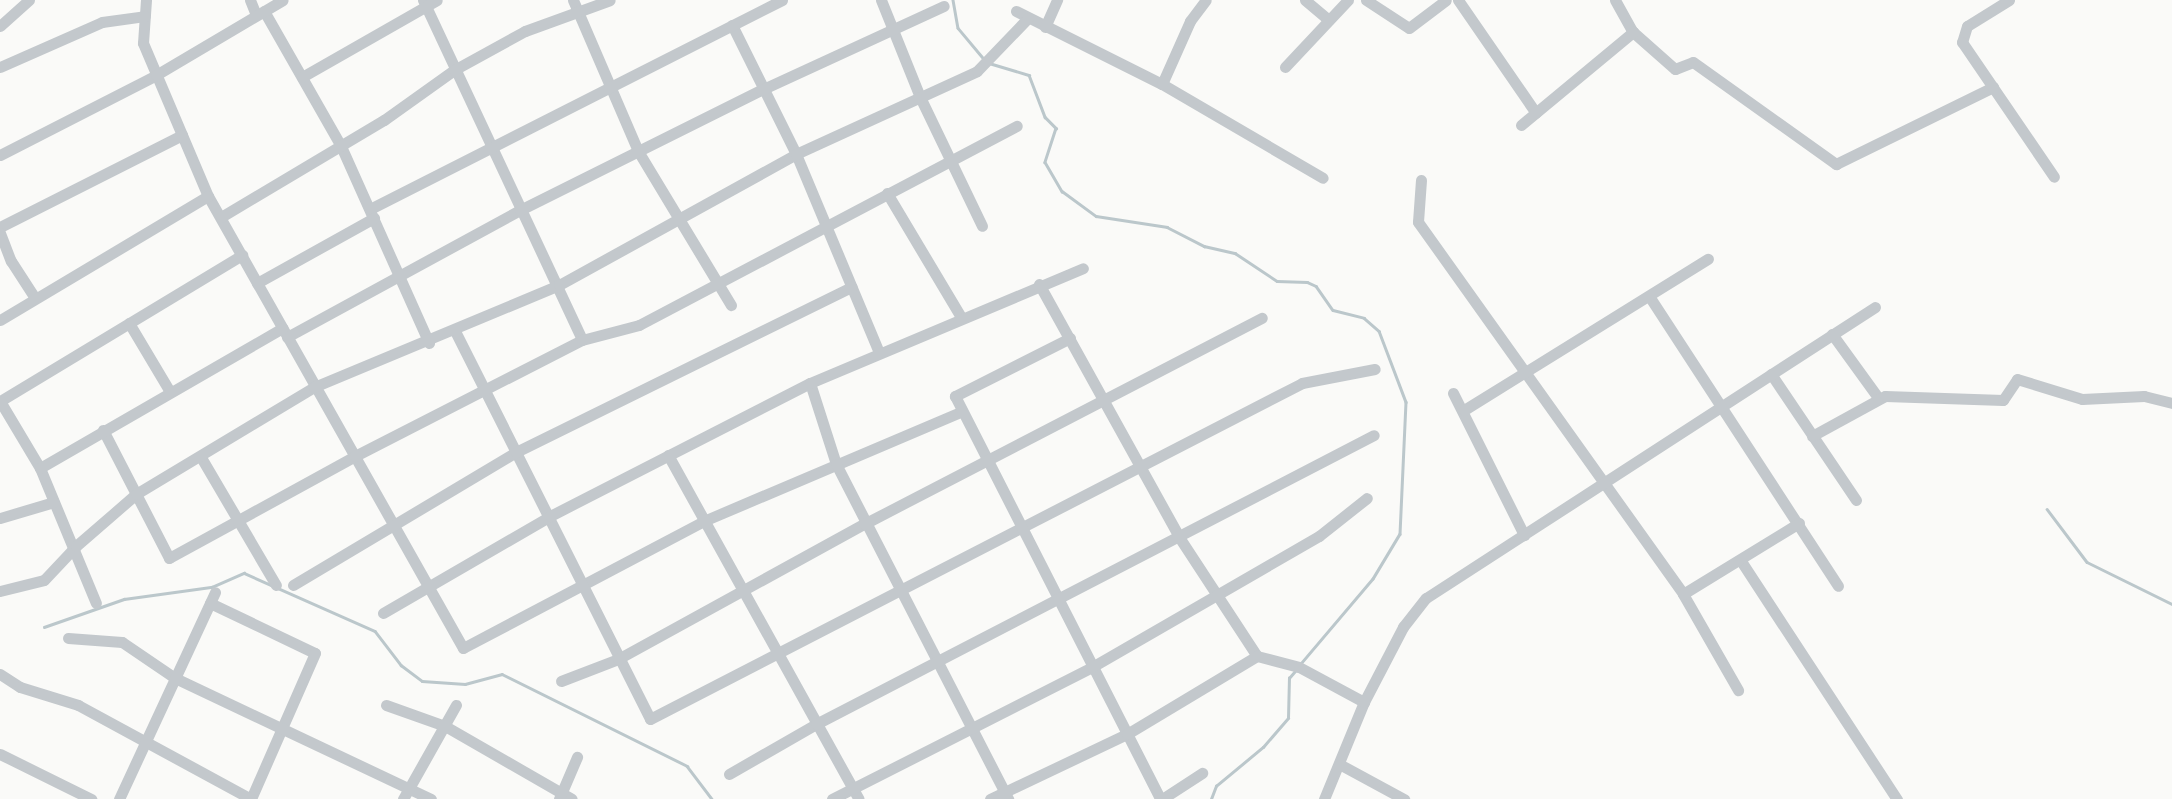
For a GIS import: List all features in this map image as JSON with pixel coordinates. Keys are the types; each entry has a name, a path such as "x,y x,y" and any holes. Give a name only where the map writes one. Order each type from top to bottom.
{"street":[{"path":"0,26 29,0"},
{"path":"146,0 143,42 208,196 314,387 431,585 463,648 587,587 706,520 961,412"},
{"path":"250,0 302,77 340,144 429,343"},
{"path":"0,155 156,76 283,0"},
{"path":"222,217 454,70 576,6 610,0"},
{"path":"257,283 490,146 782,0"},
{"path":"881,0 890,30 948,162 982,226"},
{"path":"1045,28 1058,0"},
{"path":"1162,84 1190,22 1206,0"},
{"path":"1306,0 1330,20"},
{"path":"1285,67 1348,0"},
{"path":"1366,0 1409,28 1446,0"},
{"path":"1458,0 1536,112"},
{"path":"1615,0 1633,32 1675,70 1693,62 1836,164 1993,88"},
{"path":"2009,0 1967,26 1962,42 2054,177"},
{"path":"302,77 428,2 454,70 582,340"},
{"path":"576,6 638,151 731,305"},
{"path":"40,468 169,390 400,278 520,210 762,90 944,6"},
{"path":"1016,11 1162,84 1323,178"},
{"path":"0,67 102,22 145,16"},
{"path":"0,591 44,580 136,494 202,458 314,387 429,343 559,285 796,154 977,71 1028,18"},
{"path":"732,26 796,154 880,352"},
{"path":"1521,124 1633,32"},
{"path":"103,430 169,558 355,456 582,340 639,325 1017,126"},
{"path":"36,298 11,261 0,230 182,135"},
{"path":"1421,180 1418,222 1683,594 1738,690"},
{"path":"887,193 961,317"},
{"path":"0,320 208,196"},
{"path":"96,603 76,546 40,468 0,401 242,255"},
{"path":"1464,410 1708,259"},
{"path":"384,613 550,516 810,383 1083,268"},
{"path":"1039,284 1108,401 1179,537 1257,656 1299,667 1364,702"},
{"path":"293,585 516,452 852,287"},
{"path":"1649,296 1838,586"},
{"path":"1324,799 1341,766 1364,702 1404,627 1426,598 1875,306"},
{"path":"561,681 618,659 864,524 1262,318"},
{"path":"129,323 169,390"},
{"path":"454,332 481,392 587,587 618,659 650,719 900,594 1302,384 1375,369"},
{"path":"1832,334 1879,399"},
{"path":"1070,338 955,396 1161,799 1202,773"},
{"path":"1771,374 1856,500"},
{"path":"1812,436 1879,399 2003,400 2017,380 2082,399 2144,396 2172,404"},
{"path":"810,383 836,464 864,524 1006,795"},
{"path":"1454,393 1524,535"},
{"path":"729,774 816,724 1374,435"},
{"path":"668,455 856,794"},
{"path":"202,458 276,585"},
{"path":"832,799 856,794 969,726 1092,666 1318,536 1367,498"},
{"path":"0,518 54,502"},
{"path":"1683,594 1799,523"},
{"path":"1741,560 1897,799"},
{"path":"0,674 20,686 78,705 146,743 251,799 314,654 212,597 146,743 119,799"},
{"path":"68,638 122,642 175,678 280,726 406,795 431,799"},
{"path":"990,799 1006,795 1127,734 1257,656"},
{"path":"386,705 444,726 564,797 577,757"},
{"path":"406,795 456,705"},
{"path":"0,754 91,799"},
{"path":"1341,766 1404,799"}],"waterway":[{"path":"953,0 958,28 983,58"},
{"path":"989,63 1029,75 1045,117 1056,128 1045,162 1062,191 1096,216 1167,227 1204,246 1235,253 1277,281 1307,282 1316,286 1333,310 1364,318 1379,331 1406,402 1400,534 1373,579 1301,664"},
{"path":"2047,509 2087,562 2172,604"},
{"path":"44,627 124,599 212,587 244,573 375,631 401,665 422,681 465,684 502,674 687,766 712,799"},
{"path":"1211,799 1216,786 1263,747 1288,718 1289,678 1296,670"}]}
